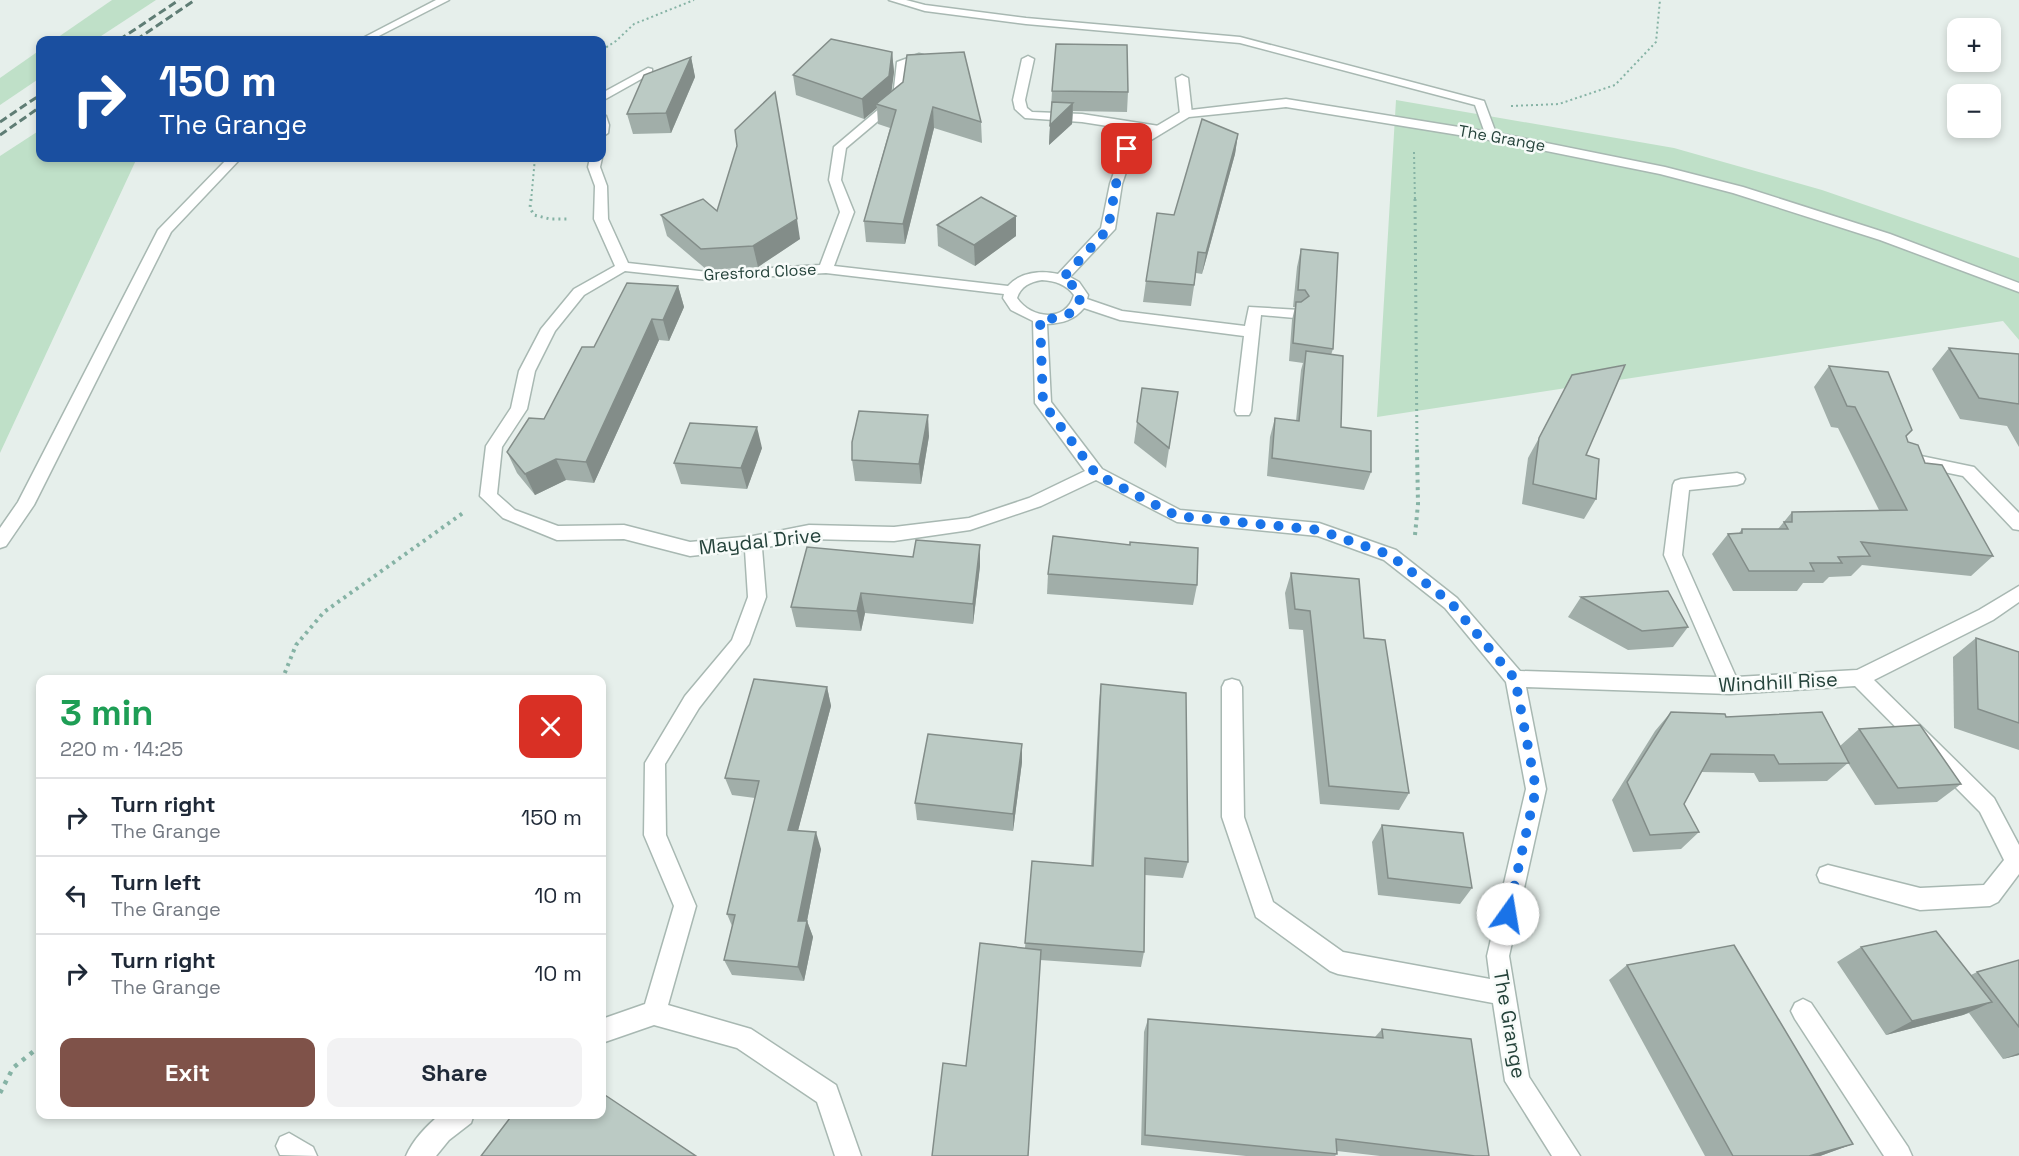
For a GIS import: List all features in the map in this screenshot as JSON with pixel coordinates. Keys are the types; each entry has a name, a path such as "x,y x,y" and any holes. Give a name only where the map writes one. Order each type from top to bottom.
{"street":[{"path":"372,36 444,0"},
{"path":"894,0 926,8 1026,21 1240,40 1480,103 1491,136"},
{"path":"826,269 847,212 835,180 840,147 899,98 901,64 919,57"},
{"path":"1028,59 1019,100 1021,109 1029,115 1082,118 1159,130"},
{"path":"606,96 648,71"},
{"path":"1182,78 1186,114"},
{"name":"The Grange","path":"1062,279 1108,229 1116,184 1127,149 1186,114 1286,103 1491,136 1661,170 1738,190 1886,237 2019,288"},
{"path":"0,541 25,505 165,230 231,162"},
{"path":"488,496 494,446 519,410 528,371 548,329 579,291 623,267 601,219 601,186 594,167 595,162"},
{"name":"Gresford Close","path":"623,267 708,276 826,269 1012,291"},
{"path":"1032,277 1062,279 1077,288 1080,302 1077,308 1062,317 1040,319 1019,312 1013,306 1010,298 1012,291 1023,281 1032,277"},
{"path":"1080,302 1120,315 1252,332"},
{"path":"1243,411 1254,310 1294,313"},
{"name":"The Grange","path":"1040,319 1043,403 1096,474 1177,516 1319,530 1390,555 1451,603 1515,679 1536,789 1498,956 1517,1081 1567,1156"},
{"path":"1910,460 1968,471 2019,524"},
{"name":"Maydal Drive","path":"488,496 509,514 557,533 624,532 690,549 753,543 809,532 894,534 970,524 1035,502 1096,474"},
{"path":"1730,686 1674,555 1681,485 1737,479"},
{"path":"654,1013 685,906 655,835 655,763 692,702 740,644 757,597 753,543"},
{"name":"Windhill Rise","path":"1515,679 1730,686 1859,678 1986,615 2019,593"},
{"path":"1828,875 1920,899 1990,895 2016,861 1987,805 1859,678"},
{"path":"1232,687 1233,817 1264,909 1338,963 1504,993"},
{"path":"1803,1011 1899,1156"},
{"path":"606,1030 654,1013 743,1037 827,1095 848,1156"},
{"path":"419,1156 440,1131 456,1119"}],"path":[{"path":"606,47 634,24 694,0"},
{"path":"1480,103 1506,106 1559,104 1615,85 1656,42 1660,0"},
{"path":"1411,571 1418,504 1413,146"},
{"path":"535,162 530,208 534,215 550,219"},
{"path":"284,675 296,645 324,612 488,496"},
{"path":"0,1093 13,1068 36,1049"}],"green space":[{"path":"112,0 156,0 101,36 60,36"},
{"path":"36,53 36,81 0,105 0,78"},
{"path":"1396,100 1674,148 1822,190 2019,258 2019,340 2003,321 1377,417"},
{"path":"36,133 36,162 135,162 0,453 0,156"}],"building":[{"path":"831,39 892,52 889,76 862,99 793,75"},
{"path":"1056,44 1127,45 1128,92 1052,91"},
{"path":"964,52 981,122 933,107 903,224 864,221 896,110 876,104 903,82 907,55"},
{"path":"691,57 666,113 627,114 644,75"},
{"path":"775,92 797,219 753,246 701,249 661,215 703,199 717,211 737,146 735,130"},
{"path":"1052,102 1073,103 1050,125"},
{"path":"1202,119 1238,134 1206,253 1198,252 1194,285 1146,281 1157,213 1174,215"},
{"path":"981,197 1016,216 974,245 937,225"},
{"path":"1301,249 1338,253 1333,349 1293,343 1296,302 1301,302 1309,296 1305,290 1298,290"},
{"path":"627,283 678,286 663,320 652,319 586,462 556,459 525,474 507,452 529,418 544,419 582,347 594,347"},
{"path":"1949,348 2019,354 2019,404 1979,398"},
{"path":"1306,351 1343,356 1341,427 1371,431 1371,472 1272,458 1275,418 1299,421"},
{"path":"1625,365 1586,455 1599,459 1596,499 1533,484 1539,438 1572,375"},
{"path":"1829,366 1888,372 1912,430 1906,436 1908,442 1918,445 1925,463 1942,465 1993,556 1861,542 1870,556 1838,557 1842,563 1810,563 1814,571 1749,571 1728,534 1742,533 1742,529 1788,529 1784,522 1792,522 1792,512 1907,510 1855,407 1847,406"},
{"path":"1142,388 1178,392 1169,448 1137,422"},
{"path":"859,411 928,415 919,464 852,460 852,442"},
{"path":"690,423 757,427 741,468 674,463"},
{"path":"1053,536 1130,545 1130,542 1198,548 1197,585 1048,574"},
{"path":"916,540 980,545 973,604 861,593 857,611 791,607 807,547 913,557"},
{"path":"1291,573 1359,579 1364,638 1385,640 1409,793 1329,786 1310,611 1295,609"},
{"path":"1668,591 1688,627 1642,631 1581,597"},
{"path":"1976,638 2019,652 2019,723 1978,709"},
{"path":"754,679 827,687 788,830 816,832 798,921 807,921 798,967 724,960 735,915 727,914 759,781 725,778"},
{"path":"1101,684 1186,693 1188,862 1145,858 1144,952 1025,943 1032,861 1093,866"},
{"path":"1671,712 1725,714 1726,717 1822,712 1849,763 1779,764 1774,755 1711,754 1684,804 1699,832 1650,835 1627,782"},
{"path":"1920,725 1961,784 1898,788 1859,729"},
{"path":"928,734 1022,744 1013,814 915,803"},
{"path":"1382,825 1463,833 1472,888 1388,878"},
{"path":"1936,931 1992,1002 1912,1021 1861,947"},
{"path":"980,943 1041,950 1028,1156 932,1156 943,1063 966,1066"},
{"path":"1734,945 1853,1144 1809,1156 1733,1156 1627,965"},
{"path":"2019,960 2019,1027 1977,972"},
{"path":"1148,1019 1383,1038 1382,1029 1471,1039 1489,1156 1336,1139 1337,1154 1145,1135"},
{"path":"606,1096 696,1156 481,1156 509,1119 606,1119"}],"railway":[{"path":"125,36 179,0"},
{"path":"142,36 195,0"},
{"path":"0,122 36,98"},
{"path":"0,135 36,110"}],"route":[{"path":"1127,149 1116,184 1108,229 1062,279 1071,282 1077,288 1080,302 1077,308 1062,317 1040,319 1043,403 1096,474 1177,516 1319,530 1390,555 1451,603 1515,679 1536,789 1508,914"}]}
